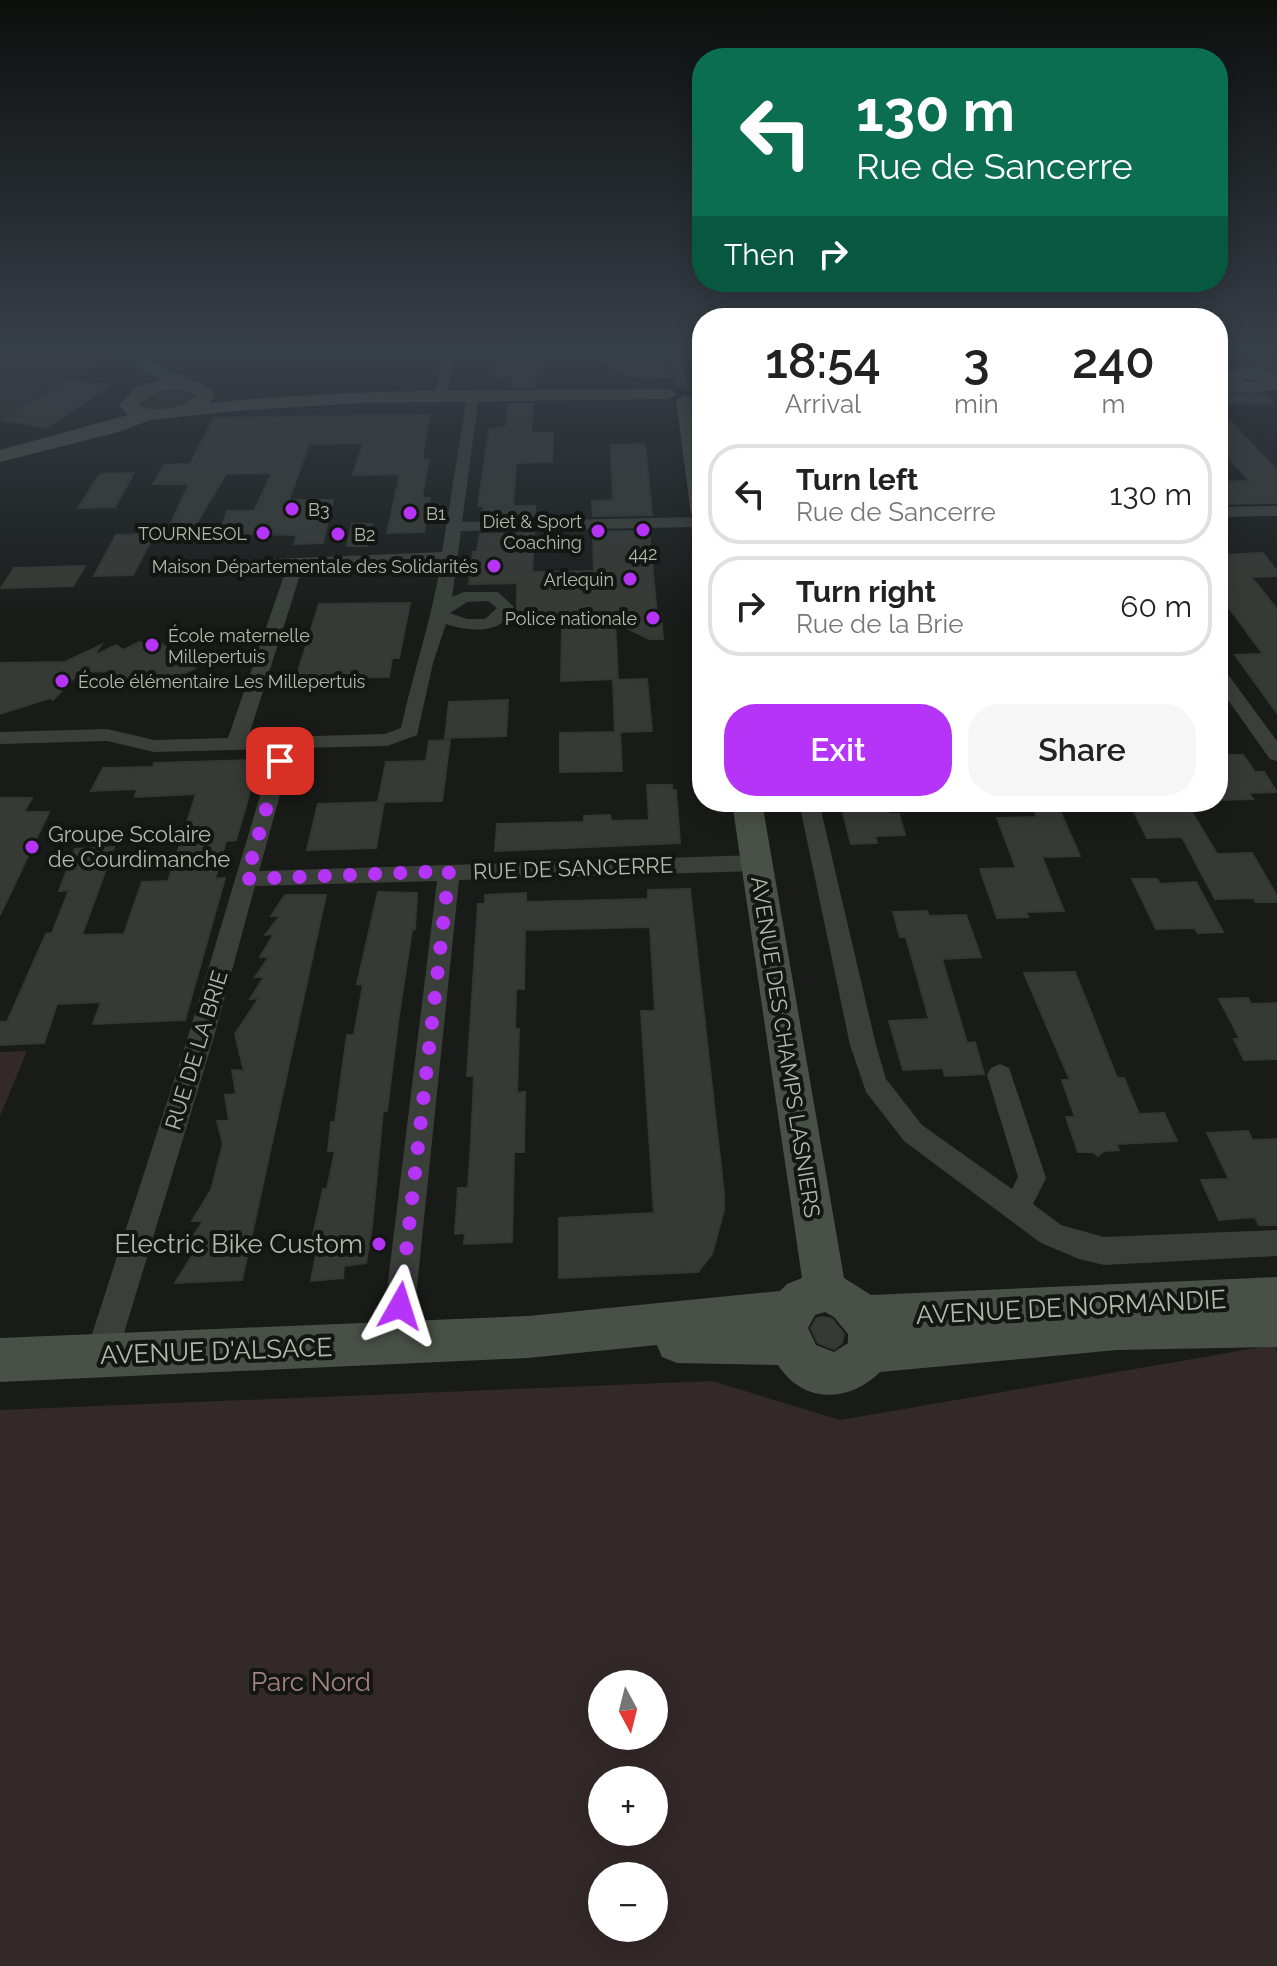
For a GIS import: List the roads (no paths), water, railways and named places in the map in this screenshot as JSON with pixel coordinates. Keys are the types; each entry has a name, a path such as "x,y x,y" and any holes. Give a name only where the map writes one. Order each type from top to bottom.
{"street":[{"path":"0,456 64,440"},
{"path":"0,738 107,735 154,746 387,740 410,731 424,663 441,612 467,440"},
{"path":"1228,512 1277,511"},
{"path":"454,527 692,522"},
{"path":"252,563 449,557"},
{"path":"236,744 297,561"},
{"path":"1228,687 1277,755"},
{"name":"RUE DE LA BRIE","path":"101,1356 200,1040 285,743"},
{"name":"AVENUE DES CHAMPS LASNIERS","path":"748,812 801,1316"},
{"path":"811,812 863,1045 875,1084 913,1133 1051,1234 1079,1246 1104,1251 1277,1243"},
{"name":"RUE DE SANCERRE","path":"246,879 756,863"},
{"path":"391,1343 400,1306 449,871"},
{"path":"1000,1075 1032,1178 1016,1208"},
{"name":"AVENUE DE NORMANDIE","path":"866,1334 1277,1297"},
{"path":"847,1299 866,1334 860,1363 835,1374 807,1366 801,1316 847,1299"},
{"name":"AVENUE D'ALSACE","path":"0,1360 528,1337 801,1316"},
{"name":"AVENUE DE NORMANDIE","path":"866,1334 1277,1326"}],"place":[{"name":"B3","path":"292,509"},
{"name":"B1","path":"410,513"},
{"name":"442","path":"643,530"},
{"name":"Diet & Sport Coaching","path":"598,531"},
{"name":"TOURNESOL","path":"263,533"},
{"name":"B2","path":"338,534"},
{"name":"Maison Départementale des Solidarités","path":"494,566"},
{"name":"Arlequin","path":"630,579"},
{"name":"Police nationale","path":"653,618"},
{"name":"École maternelle Millepertuis","path":"152,645"},
{"name":"École élémentaire Les Millepertuis","path":"62,681"},
{"name":"Groupe Scolaire de Courdimanche","path":"32,847"},
{"name":"Electric Bike Custom","path":"379,1244"}],"park label":[{"name":"Parc Nord","path":"311,1682"}]}
